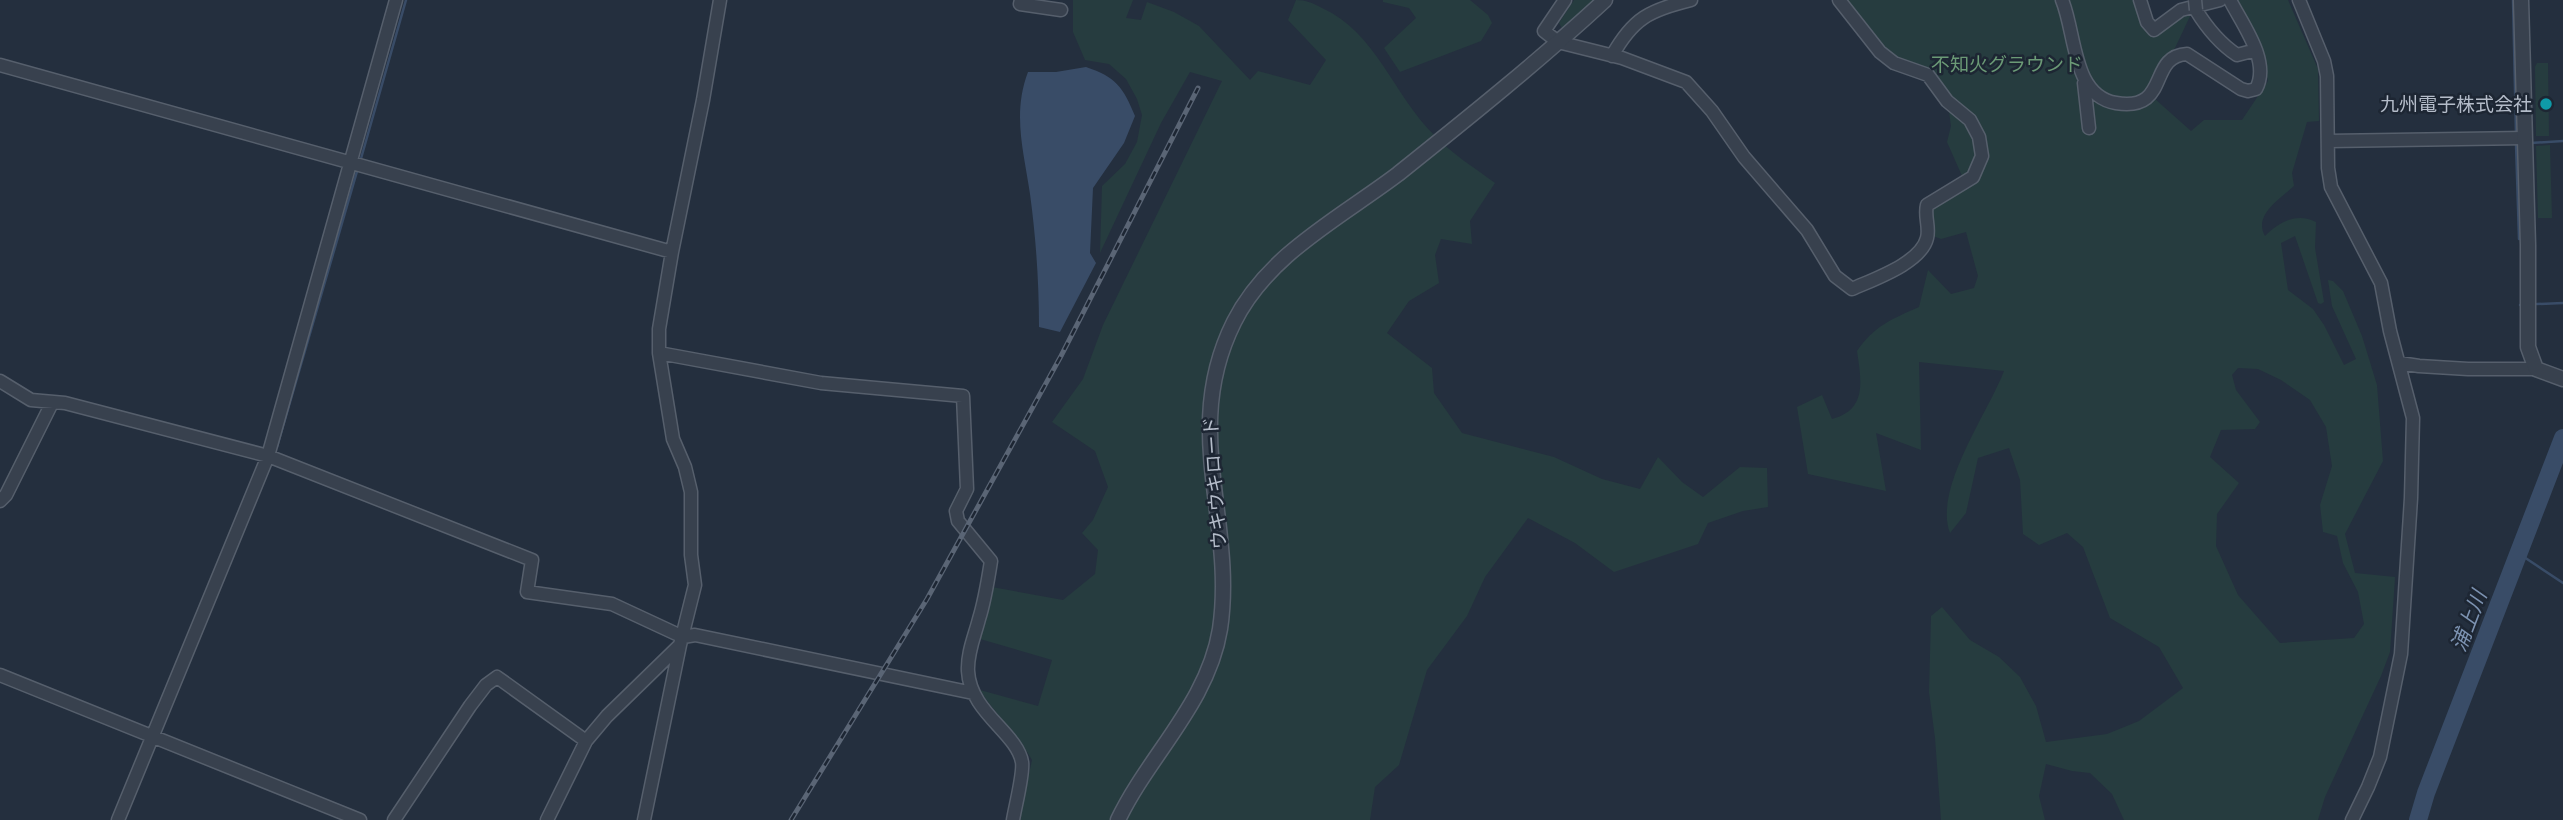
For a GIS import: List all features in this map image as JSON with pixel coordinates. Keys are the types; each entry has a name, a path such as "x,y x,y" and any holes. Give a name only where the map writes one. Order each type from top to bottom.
{"street":[{"path":"118,820 268,456 357,164 396,0"},
{"path":"644,820 695,585 691,555 691,492 685,467 673,439 659,353 659,329 704,100 720,0"},
{"path":"1021,0 1020,4 1061,9"},
{"path":"1566,0 1544,32 1558,42 1677,77 1697,91 1744,157 1807,230 1835,276 1852,289 1889,273 1920,250 1928,237 1925,211 1927,205 1973,177 1982,156 1979,137 1965,115 1947,101 1928,75 1886,59 1839,0"},
{"name":"ウキウキロード","path":"1118,820 1204,680 1220,630 1222,568 1210,453 1210,400 1217,365 1239,313 1284,258 1397,174 1605,0"},
{"path":"1612,56 1621,38 1641,17 1691,0"},
{"path":"2062,0 2070,19 2074,47 2084,79 2090,90 2101,99 2116,104 2133,104 2150,96 2168,59 2178,54 2187,54 2241,89 2256,89 2260,80 2256,50 2230,0"},
{"path":"2140,0 2147,22 2154,30 2181,10 2220,0"},
{"path":"2299,0 2325,61 2331,187 2381,283 2390,331 2413,418 2412,498 2401,654 2380,757 2351,820"},
{"path":"2521,0 2519,138 2528,347 2536,369"},
{"path":"2195,5 2213,34 2237,55 2256,50"},
{"path":"0,65 672,252"},
{"path":"2084,79 2089,128"},
{"path":"2329,141 2519,138"},
{"path":"659,353 821,383 963,396 967,489 956,511 958,521 991,561 968,672 973,693 1016,748 1022,762 1013,820"},
{"path":"2400,363 2510,371 2536,369 2563,379"},
{"path":"0,381 31,400 65,403 268,456 532,560 527,592 612,604 682,641"},
{"path":"0,501 6,495 52,402"},
{"path":"547,820 586,741 607,716 682,641 695,635 973,693"},
{"path":"0,675 360,820"},
{"path":"394,820 470,706 486,685 497,677 586,741"}],"green space":[{"path":"1073,0 1133,0 1126,18 1141,20 1147,2 1174,12 1199,26 1250,80 1258,71 1310,85 1326,60 1288,20 1296,0 1312,3 1341,19 1357,33 1420,120 1456,155 1495,183 1470,221 1472,244 1441,239 1435,255 1439,283 1409,301 1387,333 1432,368 1434,393 1462,433 1554,457 1602,479 1640,489 1658,457 1682,482 1703,497 1740,467 1767,468 1768,507 1743,511 1708,523 1698,544 1614,572 1575,543 1528,518 1485,577 1467,616 1427,670 1399,765 1375,787 1370,820 1019,820 1032,760 980,690 1038,706 1052,660 980,639 992,587 1063,600 1095,574 1098,550 1082,533 1093,520 1108,487 1095,451 1052,422 1083,379 1103,325 1222,81 1190,72 1161,123 1100,253 1102,186 1125,164 1137,142 1142,115 1126,79 1109,64 1085,60 1073,32"},
{"path":"1383,0 1470,0 1488,15 1492,23 1481,41 1400,72 1384,48 1416,18 1409,8"},
{"path":"1574,0 1597,0 1564,32 1559,23"},
{"name":"不知火グラウンド","path":"1844,0 2056,0 2065,18 2073,60 2103,97 2087,74 2076,34 2076,21 2067,0 2136,0 2151,33 2176,15 2192,12 2175,48 2165,59 2146,91 2191,131 2204,120 2242,120 2268,81 2259,46 2235,0 2288,0 2318,69 2319,121 2307,122 2292,173 2294,186 2265,214 2262,228 2265,236 2295,218 2316,222 2315,248 2324,302 2318,303 2295,236 2281,243 2288,290 2313,309 2344,365 2356,359 2332,306 2328,280 2333,281 2343,291 2362,336 2377,385 2383,461 2345,534 2355,573 2395,577 2390,652 2325,797 2318,820 2124,820 2112,794 2090,773 2046,764 2039,796 2045,820 1941,820 1929,692 1931,616 1942,607 1970,640 1999,657 2020,677 2036,706 2046,742 2107,734 2139,721 2183,688 2159,647 2110,618 2083,547 2067,533 2039,545 2023,534 2020,480 2009,448 1978,458 1966,513 1950,533 1947,515 1955,473 2004,371 1919,362 1921,450 1876,433 1886,491 1808,474 1797,407 1822,395 1832,419 1852,409 1857,401 1860,382 1857,351 1877,329 1919,307 1928,270 1951,294 1974,288 1978,276 1966,232 1941,239 1933,236 1930,210 1966,185 1947,142 1951,126 1948,105 1986,149 1935,77 1884,53","holes":["2238,368 2258,369 2281,380 2310,400 2326,427 2332,466 2320,505 2323,532 2337,536 2343,563 2358,592 2364,624 2354,638 2280,643 2238,595 2216,546 2217,514 2239,483 2210,457 2221,430 2255,429 2260,422 2236,390 2232,375"]},
{"path":"2537,63 2548,63 2549,136 2536,136"},
{"path":"2550,145 2552,218 2538,218 2536,146"}],"water":[{"path":"1086,67 1105,75 1117,84 1135,116 1124,143 1093,188 1090,253 1096,263 1060,332 1039,327 1038,277 1021,133 1021,103 1028,72 1056,72"}],"waterway":[{"path":"360,162 406,0"},
{"path":"2513,0 2516,134"},
{"path":"2531,143 2563,141"},
{"path":"2516,144 2519,239"},
{"path":"277,447 358,168"},
{"path":"2537,304 2563,303"},
{"name":"浦上川","path":"2418,820 2426,793 2563,438"},
{"path":"2518,553 2563,583"}],"railway":[{"path":"791,820 927,599 1061,356 1198,88"}],"place":[{"name":"九州電子株式会社","path":"2546,104"}]}
